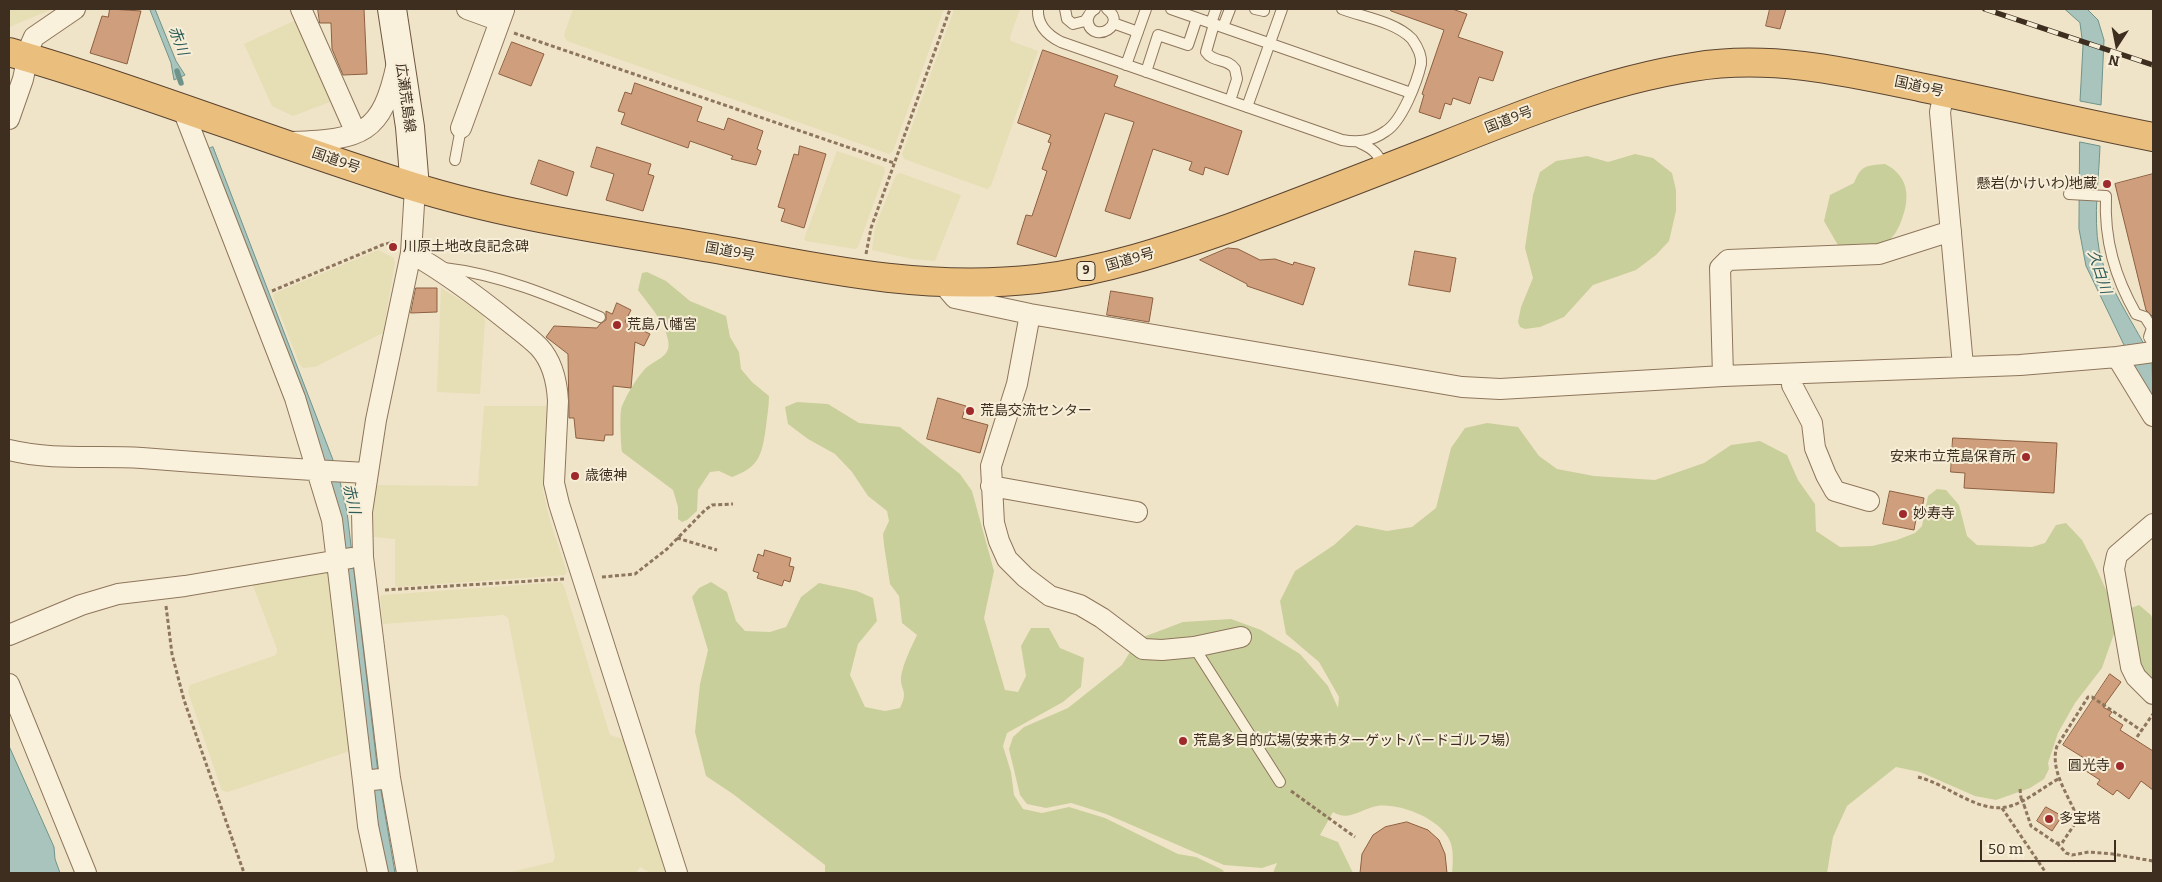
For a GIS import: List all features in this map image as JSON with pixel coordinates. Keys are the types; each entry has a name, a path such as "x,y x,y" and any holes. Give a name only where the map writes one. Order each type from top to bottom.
{"highway":[{"name":"国道9号","path":"18,55 415,188 589,227 862,276 943,284 1034,280 1108,268 1183,244 1385,169 1521,115 1620,84 1695,66 1751,63 1786,64 1849,72 2153,138"}],"main road":[{"name":"広瀬荒島線","path":"392,9 410,127 415,188"}],"street":[{"path":"9,119 23,79 18,55 34,37 75,9"},
{"path":"301,9 356,133"},
{"path":"460,128 501,19 466,9"},
{"path":"282,143 320,141 356,133 373,123 380,114 393,80 399,55"},
{"path":"1944,92 1940,112 1963,366"},
{"path":"183,110 295,398 332,520 376,780 408,873"},
{"path":"378,873 368,826 376,780 362,512 366,472 411,247 415,188"},
{"path":"1723,376 1720,268 1728,260 1816,255 1835,257 1879,254 1951,231"},
{"path":"411,247 539,347 550,364 556,382 558,400 554,483 582,578 677,873"},
{"path":"943,284 955,298 1030,314 1462,387 1538,388 1723,376 1792,375 2020,365 2120,357 2152,349"},
{"path":"1030,314 1017,384 991,466 994,523 998,541 1007,559 1024,577 1050,596 1080,606 1102,618 1143,649 1162,650 1194,647 1241,637"},
{"path":"2120,357 2153,416"},
{"path":"1792,375 1792,385 1812,423 1816,448 1826,475 1835,491 1869,501"},
{"path":"9,450 37,457 140,458 220,466 366,472"},
{"path":"991,486 1137,512"},
{"path":"2153,524 2117,555 2114,569 2131,666 2136,678 2153,694"},
{"path":"9,635 80,605 118,594 363,557"},
{"path":"9,684 86,873"}],"lane":[{"path":"1038,9 1041,26 1052,37 1126,65 1342,140 1360,143 1372,148 1378,154 1385,169"},
{"path":"1065,9 1067,19 1074,24 1085,22 1091,11"},
{"path":"1091,11 1088,24 1097,32 1108,30 1113,23 1112,15 1106,9"},
{"path":"1126,65 1146,9"},
{"path":"1171,9 1410,93"},
{"path":"1216,9 1216,25 1206,52 1211,58 1232,64 1235,69 1237,79 1230,101"},
{"path":"1216,25 1230,9"},
{"path":"1255,9 1264,12 1264,9"},
{"path":"1248,107 1282,9"},
{"path":"1342,9 1398,29 1413,40 1419,51 1421,63 1397,121 1387,131 1360,143"},
{"path":"1146,72 1158,36 1188,45 1197,18"},
{"path":"1113,23 1138,32"},
{"path":"455,160 460,128"},
{"path":"2069,194 2106,196 2106,230 2110,257 2136,314 2146,317 2152,328 2149,337 2152,349"},
{"path":"438,268 472,271 568,303 600,317"},
{"path":"1194,647 1280,782"}],"path":[{"path":"862,276 871,228 950,9"},
{"path":"501,19 894,164"},
{"path":"270,292 382,244 411,247"},
{"path":"367,591 635,574 712,505 732,504"},
{"path":"677,538 716,550"},
{"path":"163,588 172,654 184,700 244,873"},
{"path":"2056,843 2062,843 2074,825 2070,817 2074,810 2054,761 2057,746 2088,698 2092,697 2142,730"},
{"path":"2138,737 2153,714"},
{"path":"1918,777 1933,780 1964,798 1989,808 2015,805 2060,778"},
{"path":"1280,782 1355,837"},
{"path":"2020,789 2021,798 2031,826 2056,843 2066,853 2072,855 2089,852 2113,854 2153,861"},
{"path":"2002,808 2046,873"}],"shaded area":[{"path":"9,9 53,9 9,27"},
{"path":"573,9 944,9 893,151 889,154 567,41 564,35"},
{"path":"954,9 1020,9 1010,37 1011,41 1038,51 991,186 987,189 904,159 902,154"},
{"path":"296,20 332,98 330,102 293,116 272,106 244,44"},
{"path":"837,151 884,167 885,172 858,247 855,249 806,241 804,239"},
{"path":"900,173 961,195 935,261 912,259 872,250 875,227 896,175"},
{"path":"378,250 394,258 395,263 383,333 315,367 303,368 299,363 273,296 275,293"},
{"path":"441,288 482,313 485,321 480,394 437,392"},
{"path":"484,406 546,406 543,491 550,521 567,572 565,575 397,587 395,585 395,539 374,537 372,500 375,485 478,486"},
{"path":"326,566 332,573 350,751 228,792 222,791 188,692 190,685 276,655 277,649 252,583"},
{"path":"561,582 564,586 610,735 626,740 668,871 650,873 640,867 636,873 507,873 553,862 555,857 508,618 504,615 383,624 380,597 382,595"}],"green space":[{"path":"1635,154 1653,158 1672,173 1676,190 1676,211 1669,241 1656,255 1636,270 1593,285 1564,317 1540,327 1525,329 1520,327 1518,322 1521,307 1533,278 1525,248 1533,195 1540,172 1556,161 1587,156 1608,162"},
{"path":"1885,164 1894,169 1900,176 1906,190 1906,207 1898,229 1888,241 1874,246 1839,247 1824,221 1830,195 1854,183 1865,167"},
{"path":"647,272 666,281 690,301 726,316 730,337 739,352 741,369 752,382 769,396 765,436 761,452 754,464 749,469 732,477 719,471 710,472 698,490 697,511 682,522 678,519 678,507 673,490 622,452 620,421 622,406 641,374 648,366 665,355 669,346 666,333 656,314 638,290 642,273"},
{"path":"797,402 828,404 859,423 900,427 960,474 972,491 994,571 984,618 1005,690 1018,692 1026,676 1021,646 1031,628 1049,628 1060,648 1084,658 1081,687 1063,702 1007,733 1003,746 1011,772 1014,795 1023,809 1042,813 1069,807 1105,818 1178,854 1196,857 1223,870 1224,873 825,873 825,865 733,794 706,776 695,732 700,684 708,650 692,597 699,588 711,582 727,592 736,621 745,631 770,632 786,627 801,597 819,583 857,591 873,598 877,621 858,644 850,675 865,707 885,711 900,708 904,698 901,682 902,672 917,635 902,623 899,596 890,584 883,534 889,521 887,511 868,496 852,472 835,454 808,439 788,424 785,407"},
{"path":"1487,423 1518,427 1539,456 1557,469 1594,476 1655,480 1704,463 1731,445 1760,441 1787,455 1798,480 1815,504 1816,531 1840,547 1872,546 1915,533 1922,526 1928,496 1937,489 1946,490 1959,505 1967,536 1977,545 2032,547 2045,543 2056,525 2066,523 2082,540 2116,612 2115,631 2102,668 2075,703 2058,733 2048,763 2049,769 2044,779 2030,788 1996,800 1975,796 1920,772 1896,767 1847,806 1833,837 1827,873 1452,873 1452,847 1444,831 1418,814 1396,807 1377,806 1344,816 1333,812 1320,835 1338,842 1353,873 1273,873 1277,863 1262,868 1224,865 1106,814 1071,803 1046,808 1027,804 1020,795 1009,749 1013,737 1024,727 1068,708 1122,665 1138,639 1183,622 1231,619 1261,630 1300,654 1328,686 1338,708 1339,697 1319,662 1286,634 1280,601 1295,571 1334,545 1356,525 1387,531 1412,527 1436,508 1451,448 1465,428"},
{"path":"2139,605 2151,615 2153,621 2153,686 2134,663 2131,608"}],"water":[{"path":"150,9 155,9 176,61 185,75 174,80 171,63"},
{"path":"2065,9 2087,9 2098,20 2104,40 2101,105 2080,101 2083,46 2080,23"},
{"name":"久白川","path":"2080,142 2100,146 2096,211 2099,249 2112,287 2145,346 2125,347 2086,266 2079,229"},
{"path":"213,147 338,473 347,512 378,773 395,873 386,873 375,820 338,515 204,151"},
{"path":"2134,362 2152,362 2153,400 2130,365"},
{"path":"9,746 54,847 55,859 60,873 9,873"}],"building":[{"path":"110,9 141,11 127,64 90,53 102,16 108,17"},
{"path":"318,9 364,9 367,74 343,75 332,49 331,23 320,23"},
{"path":"1391,9 1452,9 1467,14 1458,37 1503,52 1493,81 1479,77 1470,104 1453,98 1451,105 1445,103 1440,119 1419,112 1424,95 1422,94 1444,30 1391,11"},
{"path":"1770,9 1786,9 1780,29 1766,26"},
{"path":"512,42 544,54 531,86 499,74"},
{"path":"1043,50 1118,76 1114,86 1242,131 1228,175 1205,167 1203,175 1189,170 1192,162 1153,149 1130,219 1105,211 1134,122 1105,113 1056,257 1017,244 1026,215 1032,216 1047,171 1042,169 1051,143 1048,142 1051,135 1018,123"},
{"path":"635,83 702,107 697,121 724,130 728,118 763,131 757,149 761,151 756,165 731,159 733,156 690,141 688,148 621,124 625,113 618,111 625,92 631,94"},
{"path":"800,146 826,154 804,228 781,221 785,209 778,207 794,154 798,155"},
{"path":"597,147 651,164 648,174 654,176 643,211 606,200 614,174 591,167"},
{"path":"539,160 574,172 567,196 531,184"},
{"path":"2153,174 2153,317 2146,310 2115,184"},
{"path":"1228,248 1238,249 1260,260 1275,259 1293,265 1294,262 1315,268 1303,305 1247,286 1247,284 1200,260"},
{"path":"1415,251 1456,258 1450,292 1409,285"},
{"path":"416,288 437,288 437,312 411,313"},
{"path":"1111,291 1153,298 1149,322 1107,315"},
{"path":"617,303 631,310 625,322 650,334 644,346 635,342 631,388 613,386 613,435 605,435 604,441 576,438 574,418 569,418 568,354 546,337 554,326 597,328 606,320 606,311 612,314"},
{"name":"荒島交流センター","path":"938,398 966,406 962,418 988,425 980,453 927,439"},
{"path":"1953,438 2057,443 2054,493 1964,488 1965,473 1951,472"},
{"name":"妙寿寺","path":"1890,491 1924,498 1920,520 1916,519 1914,530 1883,524"},
{"path":"765,550 791,558 789,566 794,567 790,582 784,580 782,586 757,578 759,573 753,571 758,554 763,556"},
{"path":"2110,674 2121,682 2103,707 2112,712 2109,716 2123,725 2120,730 2153,751 2153,790 2141,781 2129,799 2117,790 2113,795 2097,784 2100,780 2086,771 2092,763 2063,745"},
{"name":"多宝塔","path":"2046,807 2062,816 2052,831 2037,821"},
{"path":"1407,822 1428,830 1439,840 1445,854 1447,873 1360,873 1362,854 1373,835 1385,827"}],"waterway":[{"name":"赤川","path":"177,71 181,83"}],"railway":[{"path":"1985,9 2153,65"}],"place":[{"name":"懸岩(かけいわ)地蔵","path":"2107,184"},
{"name":"川原土地改良記念碑","path":"393,247"},
{"name":"荒島八幡宮","path":"617,325"},
{"name":"荒島交流センター","path":"970,411"},
{"name":"安来市立荒島保育所","path":"2026,457"},
{"name":"歳徳神","path":"575,476"},
{"name":"妙寿寺","path":"1903,514"},
{"name":"荒島多目的広場(安来市ターゲットバードゴルフ場)","path":"1183,741"},
{"name":"圓光寺","path":"2120,766"},
{"name":"多宝塔","path":"2049,819"}]}
